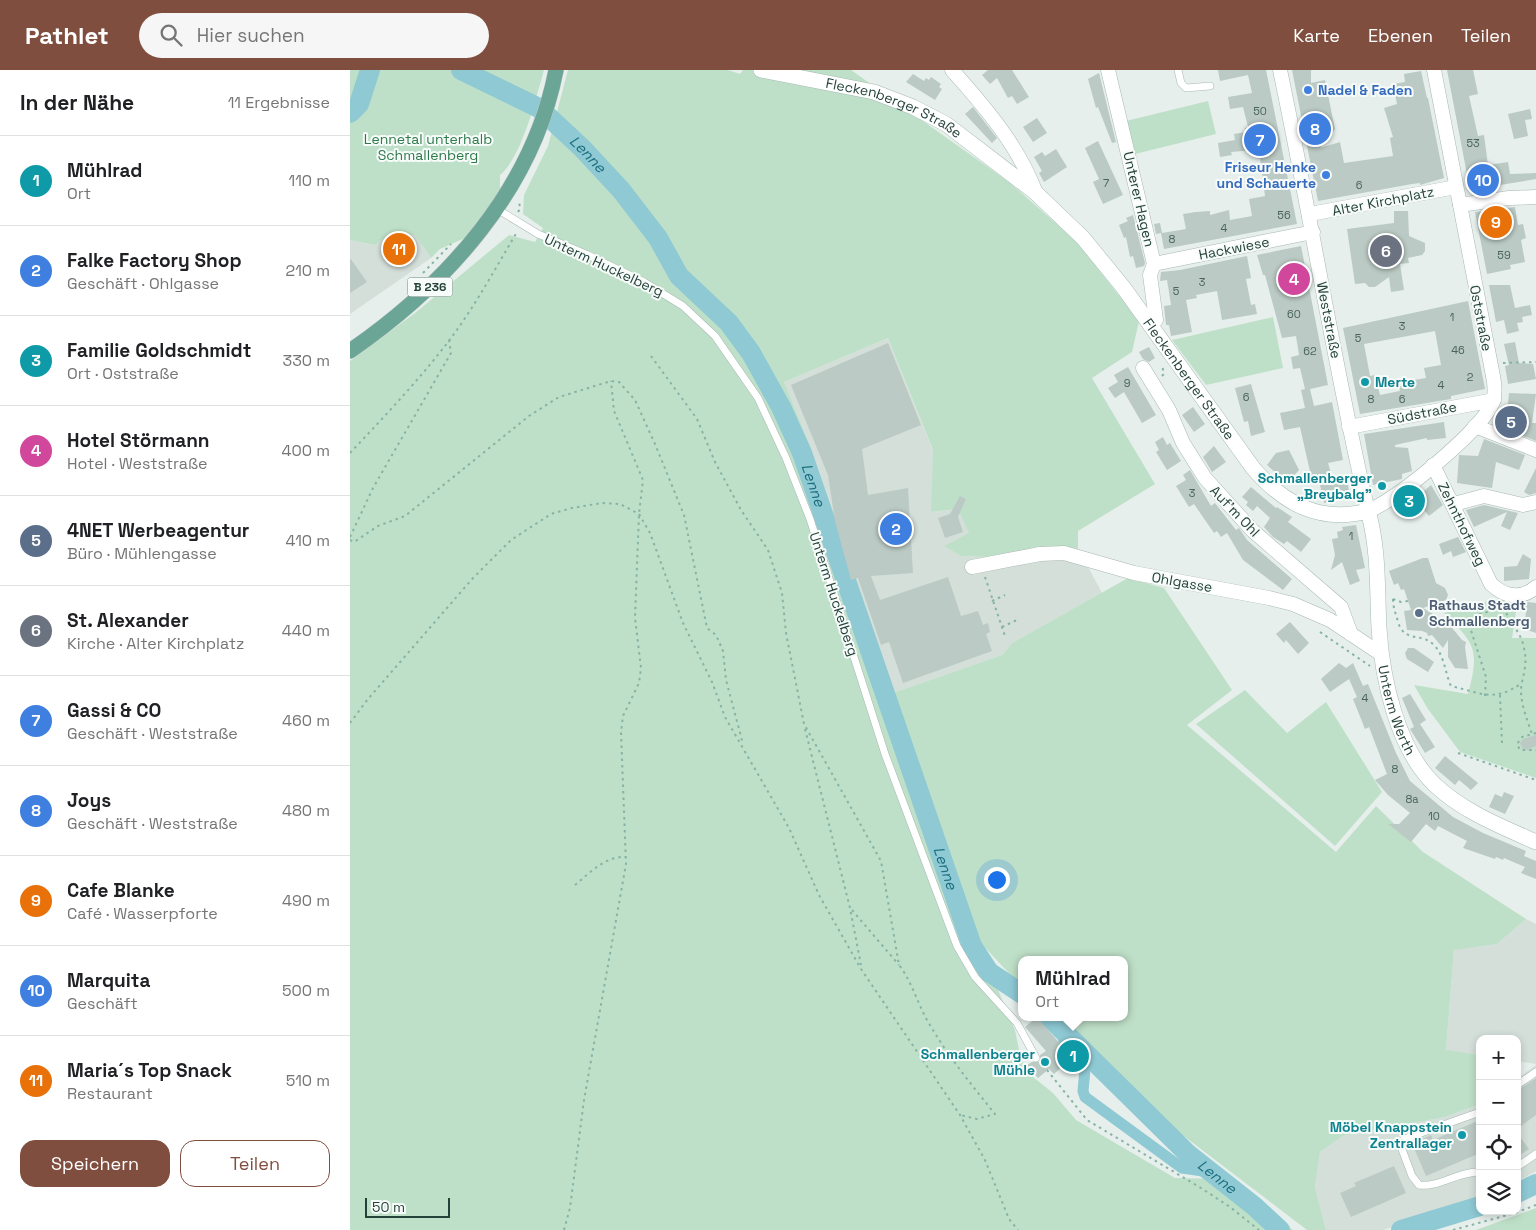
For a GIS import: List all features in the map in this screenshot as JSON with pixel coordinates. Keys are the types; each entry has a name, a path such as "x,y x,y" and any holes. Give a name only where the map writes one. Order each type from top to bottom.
{"main road":[{"name":"B 236","path":"350,351 407,308 435,282 477,236 497,208 518,187 556,70"}],"street":[{"name":"Fleckenberger Straße","path":"761,70 874,92 913,107 946,124 1036,193 1083,238 1150,325 1253,468 1279,494 1299,506 1329,515 1347,516 1368,511"},
{"name":"Fleckenberger Straße","path":"952,70 1003,131 1026,169 1036,193"},
{"name":"Unterer Hagen","path":"1108,70 1154,264 1150,275 1156,320 1150,325"},
{"name":"Weststraße","path":"1280,70 1310,214 1349,427 1368,511"},
{"name":"Oststraße","path":"1434,70 1495,385 1494,400"},
{"name":"Alter Kirchplatz","path":"1310,214 1456,187"},
{"path":"1460,205 1509,198 1536,197"},
{"name":"Hackwiese","path":"1154,264 1313,232"},
{"name":"Auf'm Ohl","path":"1143,368 1169,410 1183,443 1205,478 1253,531 1341,607 1351,634"},
{"path":"1368,511 1395,497 1433,465 1475,426 1488,412 1494,400"},
{"name":"Südstraße","path":"1349,427 1494,400"},
{"path":"1475,426 1536,450"},
{"name":"Zehnthofweg","path":"1433,465 1454,504 1491,584 1504,600"},
{"path":"1454,504 1484,496 1523,505 1536,502"},
{"name":"Unterm Werth","path":"1368,511 1375,545 1382,660 1387,689 1403,733 1416,761 1427,776 1465,807 1536,842"},
{"name":"Ohlgasse","path":"977,566 1040,554 1064,553 1152,578 1284,602 1318,614 1351,634 1382,660"},
{"path":"1504,600 1525,595 1536,587"}],"lane":[{"path":"1178,70 1181,83 1186,88 1210,86"},
{"name":"Unterm Huckelberg","path":"497,208 558,244 588,255 644,282 683,306 715,336 758,398 786,458 810,519 885,754 957,946 975,977 1017,1023 1036,1058"},
{"path":"1521,1082 1536,1072"},
{"path":"1476,1113 1404,1139 1400,1144 1412,1176 1419,1185 1433,1184 1462,1173 1476,1172"},
{"path":"1521,1164 1536,1154"}],"path":[{"path":"518,187 520,210"},
{"path":"350,453 421,376 450,340 486,286 522,224"},
{"path":"426,268 453,241"},
{"path":"450,340 451,353 373,488 350,539 354,542 378,526 405,516 529,416 559,397 611,381 624,385 635,400 656,444 684,515 706,628 716,635 723,651 726,680 743,746"},
{"path":"1151,382 1164,374 1161,356 1167,349"},
{"path":"651,356 697,419 733,494 768,550 782,593 786,633 804,724 850,908 862,969"},
{"path":"1491,366 1514,361 1536,362"},
{"path":"564,1230 570,1208 584,1100 626,857 621,732 623,716 639,683 641,668 635,618 638,514 643,480 614,411 611,381"},
{"path":"350,723 368,699 434,626 473,578 511,540 551,514 602,503 620,504 638,514 650,533 683,623 712,682 725,717 789,828 819,895 862,969 960,1115 985,1160 1009,1220 1018,1230"},
{"path":"977,566 1005,636"},
{"path":"992,601 1005,595"},
{"path":"1391,596 1401,631 1405,635 1421,638 1433,645 1440,654 1451,686 1485,696 1500,695 1522,682"},
{"path":"1393,599 1401,602 1408,601"},
{"path":"1485,696 1486,676 1468,621 1504,600 1506,615 1518,629 1524,648 1526,667 1522,682 1525,714 1532,734"},
{"path":"1002,627 1016,620"},
{"path":"1320,632 1372,667 1382,660"},
{"path":"1500,695 1502,744"},
{"path":"804,724 881,861 899,965"},
{"path":"1536,733 1519,739 1517,747 1525,751 1536,750"},
{"path":"1458,753 1536,780"},
{"path":"575,885 603,862 616,856 626,857"},
{"path":"850,908 906,974 920,1009 947,1055 995,1114 977,1119 960,1115"},
{"path":"1047,1070 1087,1120 1201,1188 1245,1218 1259,1230"},
{"path":"1453,1230 1536,1205"}],"shaded area":[{"path":"405,221 431,258 350,314 350,240 375,245"},
{"path":"888,338 933,451 932,512 958,509 970,533 945,546 961,556 987,557 1054,547 1078,548 1102,593 1012,643 1002,655 890,694 784,382"},
{"path":"1526,919 1536,924 1536,1064 1521,1062 1521,1035 1476,1035 1476,1055 1446,1051 1454,949 1497,944"},
{"path":"1536,1065 1536,1171 1521,1180 1521,1080 1521,1076"},
{"path":"1476,1105 1476,1199 1383,1230 1326,1230 1315,1187 1320,1152 1343,1136 1445,1117"}],"green space":[{"name":"Lennetal unterhalb Schmallenberg","path":"350,70 544,70 521,141 515,155 500,175 500,191 465,238 440,249 431,258 415,235 390,233 375,245 350,240"},
{"path":"568,70 728,70 740,74 743,70 851,70 1009,182 1075,240 1139,321 1132,352 1092,378 1155,484 1078,531 1078,548 1054,547 987,557 961,556 944,546 969,533 958,509 931,512 933,450 888,338 784,382 812,452 850,582 890,694 1002,655 1012,643 1128,578 1164,588 1232,690 1187,725 1336,852 1376,806 1423,852 1526,919 1497,944 1454,950 1446,1050 1476,1054 1476,1105 1445,1117 1343,1136 1320,1152 1315,1187 1326,1230 1307,1230 1100,1072 1054,1021 1128,1021 1128,956 1018,956 1018,983 976,938 1015,1030 1021,1060 1033,1077 1053,1093 1076,1120 1175,1178 1227,1179 1293,1230 350,1230 350,361 415,313 509,235 535,242 543,228 523,214 524,195 548,146"},
{"path":"1208,101 1216,134 1135,154 1126,121"},
{"path":"1273,317 1283,368 1206,385 1172,340"},
{"path":"1518,599 1512,638 1536,638 1536,778 1460,752 1428,709 1414,685 1468,694 1474,667 1472,648 1463,632 1444,613 1492,600"},
{"path":"1245,690 1287,733 1326,702 1382,792 1335,846 1196,724"},
{"path":"1536,1208 1536,1230 1476,1230 1521,1215"}],"building":[{"path":"988,70 1012,70 1029,97 1017,104 1012,96 1008,98 997,78 990,84 982,75"},
{"path":"1218,70 1266,70 1297,224 1164,249 1161,233 1156,234 1154,224 1160,223 1162,233 1186,229 1183,214 1210,211 1210,215 1229,210 1230,220 1252,216 1249,199 1265,196 1260,158 1258,159 1256,150 1231,152 1232,155 1220,157 1218,143 1235,140 1234,134 1246,132 1245,128 1248,127 1243,107 1230,109 1228,97 1252,93 1248,75 1220,81"},
{"path":"1292,70 1311,70 1311,83 1325,80 1335,129 1320,148 1340,142 1344,163 1393,156 1390,138 1393,137 1384,108 1397,104 1393,84 1405,82 1404,74 1421,71 1444,178 1420,185 1420,183 1412,184 1318,201"},
{"path":"1447,70 1473,70 1478,94 1469,96 1478,136 1484,135 1488,165 1508,162 1510,174 1536,173 1536,179 1470,190"},
{"path":"1099,73 1116,142 1112,143 1098,107 1096,108 1088,79"},
{"path":"913,74 924,81 926,78 929,80 931,77 941,84 939,87 942,89 935,100 906,82"},
{"path":"973,107 997,138 992,143 965,114"},
{"path":"1530,109 1532,119 1525,120 1528,136 1514,139 1508,114"},
{"path":"1037,118 1047,133 1033,142 1023,127"},
{"path":"1098,141 1123,195 1103,204 1093,182 1099,179 1085,148"},
{"path":"1056,149 1067,167 1044,182 1039,173 1042,171 1034,157 1042,152 1045,156"},
{"path":"1515,207 1518,225 1523,224 1526,238 1521,240 1525,262 1510,265 1511,269 1487,274 1475,212"},
{"path":"1394,211 1408,211 1409,236 1425,243 1425,251 1422,255 1408,258 1409,263 1400,264 1404,290 1391,292 1389,277 1375,287 1369,287 1365,283 1355,284 1347,229 1394,223"},
{"path":"1133,215 1145,263 1144,266 1136,268 1133,256 1130,257 1126,237 1124,238 1119,225 1128,221 1126,218"},
{"path":"396,238 407,250 396,260 384,248"},
{"path":"1301,246 1328,385 1310,389 1314,406 1332,402 1343,460 1328,463 1333,481 1347,478 1350,498 1324,503 1319,480 1317,480 1316,475 1311,476 1300,427 1284,430 1280,413 1305,408 1301,390 1305,389 1300,368 1293,369 1291,357 1299,355 1296,336 1282,338 1265,275 1263,275 1257,255"},
{"path":"1247,256 1251,278 1246,279 1251,305 1255,304 1257,314 1222,320 1217,291 1196,295 1197,298 1186,300 1192,332 1171,336 1169,325 1166,325 1164,306 1171,305 1167,280 1160,281 1161,272 1180,270"},
{"path":"350,258 367,282 350,293"},
{"path":"1489,285 1510,285 1515,308 1530,305 1532,315 1522,317 1523,322 1517,323 1519,331 1507,334 1504,320 1496,322"},
{"path":"1468,301 1485,389 1451,396 1451,399 1360,414 1343,328","holes":["1435,331 1441,365 1424,368 1426,378 1408,381 1408,385 1399,386 1400,391 1380,395 1375,375 1370,376 1364,344"]},
{"path":"1515,342 1519,363 1533,364 1536,379 1508,384 1505,366 1509,365 1504,344"},
{"path":"888,343 921,425 862,449 868,495 908,488 913,573 871,576 880,600 948,577 961,616 978,611 983,625 988,623 990,632 986,634 992,651 903,683 889,642 881,645 858,578 851,580 835,521 828,475 791,385"},
{"path":"1149,347 1155,358 1149,362 1143,359 1139,352"},
{"path":"1128,367 1156,415 1142,423 1124,392 1115,398 1108,388 1118,382 1114,375"},
{"path":"1251,384 1265,432 1251,436 1248,421 1244,422 1235,388"},
{"path":"1509,393 1536,394 1532,423 1536,423 1536,441 1499,426 1502,412 1507,413"},
{"path":"1193,407 1205,424 1194,432 1182,415"},
{"path":"1444,422 1446,438 1427,440 1427,438 1395,445 1395,447 1408,448 1412,471 1402,474 1402,479 1373,485 1364,434"},
{"path":"1163,437 1167,445 1170,443 1181,461 1167,470 1156,452 1159,450 1155,442"},
{"path":"1484,439 1525,455 1519,470 1496,462 1492,488 1457,483 1459,455 1478,456"},
{"path":"1214,446 1226,462 1212,472 1203,457"},
{"path":"1289,450 1299,470 1287,483 1267,465 1276,453"},
{"path":"1536,468 1536,493 1529,495 1524,492"},
{"path":"1190,470 1211,506 1215,503 1236,530 1239,528 1247,540 1292,579 1283,590 1243,560 1227,533 1221,537 1217,531 1214,533 1194,504 1189,507 1176,486 1186,480 1183,475"},
{"path":"1431,485 1443,505 1429,516 1415,499"},
{"path":"1251,487 1276,508 1292,517 1288,522 1311,539 1301,552 1287,541 1284,544 1273,537 1264,527 1270,518 1257,506 1253,511 1246,505 1248,502 1242,497"},
{"path":"960,496 966,499 958,517 963,532 945,538 938,518 950,514"},
{"path":"1484,505 1518,513 1510,530 1501,526 1507,512 1474,527 1466,510"},
{"path":"1356,525 1365,568 1356,570 1360,581 1350,585 1342,562 1331,570 1335,555 1332,539 1338,538 1337,532 1343,530 1342,527"},
{"path":"1458,537 1466,552 1453,557 1451,551 1443,555 1439,544"},
{"path":"1523,554 1531,559 1529,579 1504,581 1504,567 1517,566"},
{"name":"Rathaus Stadt Schmallenberg","path":"1423,558 1428,558 1436,583 1445,588 1448,595 1446,600 1423,608 1448,623 1462,640 1466,642 1468,669 1455,668 1448,657 1448,640 1443,648 1432,635 1428,636 1427,633 1422,631 1407,630 1404,611 1411,610 1404,589 1401,590 1398,583 1394,585 1389,571"},
{"path":"1536,603 1536,633 1524,629 1526,612 1519,611 1520,604"},
{"path":"1290,622 1309,643 1298,654 1286,640 1284,643 1276,634"},
{"path":"1408,648 1414,648 1434,662 1428,672 1407,659 1405,653"},
{"path":"1339,663 1346,668 1353,663 1363,686 1368,684 1396,753 1410,781 1453,817 1483,833 1526,851 1524,856 1536,861 1536,879 1521,873 1525,867 1504,858 1503,860 1496,857 1495,859 1463,848 1467,841 1438,826 1435,831 1426,824 1411,842 1388,824 1399,824 1410,813 1388,795 1375,780 1387,774 1369,727 1365,729 1353,699 1357,697 1349,679 1330,692 1321,679"},
{"path":"1410,694 1426,720 1420,724 1435,747 1425,753 1410,729 1414,727 1402,698"},
{"path":"1536,735 1536,746 1527,750 1522,748 1520,743 1523,739"},
{"path":"1445,756 1478,783 1471,790 1459,780 1455,785 1435,768"},
{"path":"1504,792 1514,796 1505,814 1489,807 1495,794 1502,797"},
{"path":"1032,1021 1040,1021 1068,1053 1062,1058 1066,1063 1054,1074 1049,1069 1038,1078 1027,1065 1032,1062 1039,1062 1040,1055 1046,1051 1025,1027"},
{"path":"1536,1078 1536,1115 1521,1126 1521,1125 1521,1088"},
{"name":"Möbel Knappstein Zentrallager","path":"1476,1122 1476,1155 1426,1176 1414,1148 1424,1144 1422,1139 1431,1135 1433,1140"},
{"path":"1521,1138 1529,1149 1521,1154"},
{"path":"1394,1166 1406,1193 1351,1217 1340,1193 1356,1186 1354,1183"}],"waterway":[{"name":"Lenne","path":"350,113 359,104 370,70"},
{"name":"Lenne","path":"461,70 539,108 582,148 621,190 658,238 679,276 729,323 751,353 781,407 802,453 972,946 989,972 1018,991"},
{"name":"Lenne","path":"1053,1021 1188,1154 1254,1206 1280,1230"},
{"path":"1062,1031 1065,1046 1085,1069 1083,1091 1085,1097 1182,1168 1210,1172"},
{"name":"Lenne","path":"1521,1191 1536,1184"},
{"name":"Lenne","path":"1401,1230 1476,1207"}],"place":[{"name":"Nadel & Faden","path":"1308,90"},
{"name":"Joys","path":"1315,129"},
{"name":"Gassi & CO","path":"1260,140"},
{"name":"Friseur Henke und Schauerte","path":"1326,175"},
{"name":"Marquita","path":"1483,180"},
{"name":"Cafe Blanke","path":"1496,222"},
{"name":"Maria´s Top Snack","path":"399,249"},
{"name":"St. Alexander","path":"1386,251"},
{"name":"Hotel Störmann","path":"1294,279"},
{"name":"Merte","path":"1365,382"},
{"name":"4NET Werbeagentur","path":"1511,422"},
{"name":"Schmallenberger „Breybalg\"","path":"1382,486"},
{"name":"Familie Goldschmidt","path":"1409,501"},
{"name":"Falke Factory Shop","path":"896,529"},
{"name":"Rathaus Stadt Schmallenberg","path":"1419,613"},
{"name":"Mühlrad","path":"1073,1056"},
{"name":"Schmallenberger Mühle","path":"1045,1062"},
{"name":"Möbel Knappstein Zentrallager","path":"1462,1135"}]}
